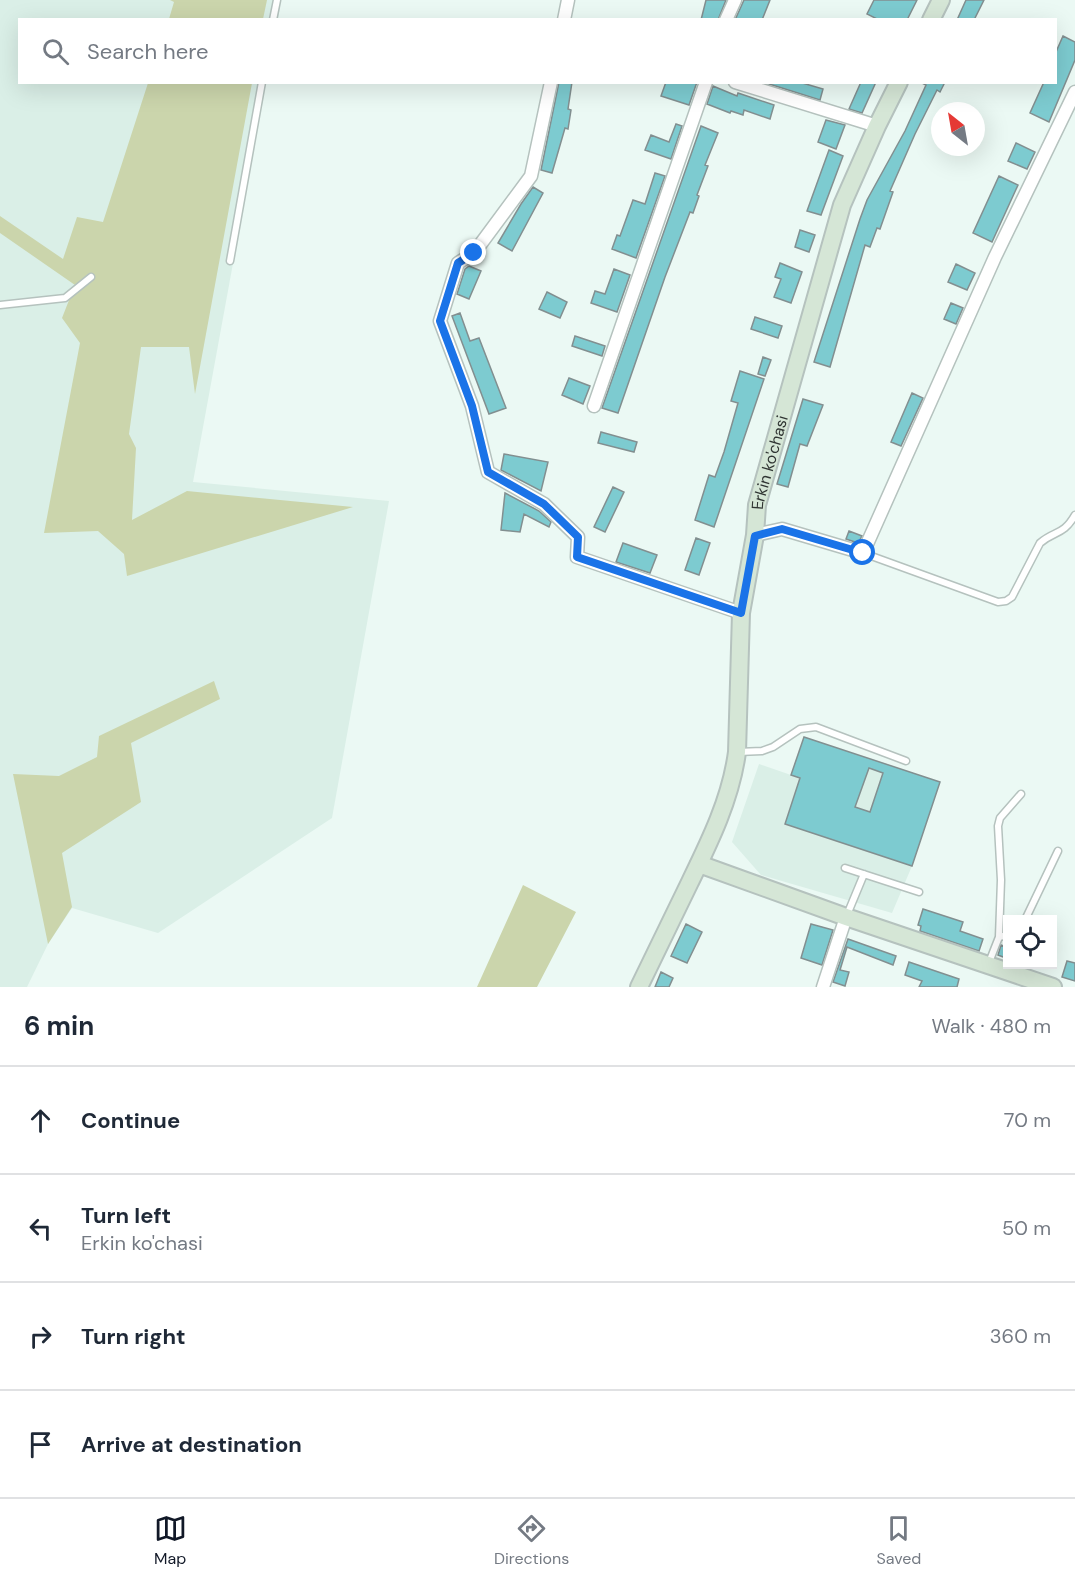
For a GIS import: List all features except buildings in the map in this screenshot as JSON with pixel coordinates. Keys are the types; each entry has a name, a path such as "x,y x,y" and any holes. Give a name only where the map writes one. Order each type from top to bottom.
{"main road":[{"path":"932,18 941,0"},
{"name":"Erkin ko'chasi","path":"639,987 699,864 735,773 741,613 755,536 757,505 842,205 898,84"},
{"path":"699,864 846,917 1053,987"}],"street":[{"path":"564,18 568,0"},
{"path":"727,18 735,0"},
{"path":"551,84 531,176 474,253 458,263 440,321 472,406 488,472 544,504 578,537 577,557 741,613"},
{"path":"594,406 705,84"},
{"path":"741,84 877,126"},
{"path":"755,536 782,529 863,553 995,257 1075,92"},
{"path":"823,987 846,917"}],"lane":[{"path":"273,18 277,0"},
{"path":"230,261 262,84"},
{"path":"0,305 65,298 92,278"},
{"path":"863,553 998,602 1006,601 1012,597 1040,543 1062,532 1069,526 1075,515"},
{"path":"737,752 762,751 773,747 800,729 816,727 906,761"},
{"path":"988,965 999,937 1001,880 998,826 1000,818 1021,794"},
{"path":"1027,915 1058,851"},
{"path":"845,868 919,892"},
{"path":"846,917 864,874"},
{"path":"999,937 1003,936"}],"shaded area":[{"path":"0,0 281,0 278,18 18,18 18,84 266,84 193,482 389,501 332,818 158,933 72,908 48,944 27,987 0,987"},
{"path":"804,737 940,782 912,866 892,913 761,875 732,842 759,764 791,775"}],"green space":[{"path":"170,0 267,0 263,18 169,18 174,2"},
{"path":"148,84 252,84 195,394 189,347 141,347 129,434 136,448 132,520 187,491 353,507 127,576 124,554 98,531 44,533 80,343 62,318 75,285 0,233 0,216 63,259 77,217 103,222"},
{"path":"214,681 220,699 131,743 141,802 62,853 72,907 48,944 13,774 59,776 97,757 99,736"},
{"path":"523,885 576,912 537,987 477,987"}],"route":[{"path":"474,253 458,263 440,321 472,406 488,472 544,504 578,537 577,557 741,613 755,536 782,529 863,553"}]}
